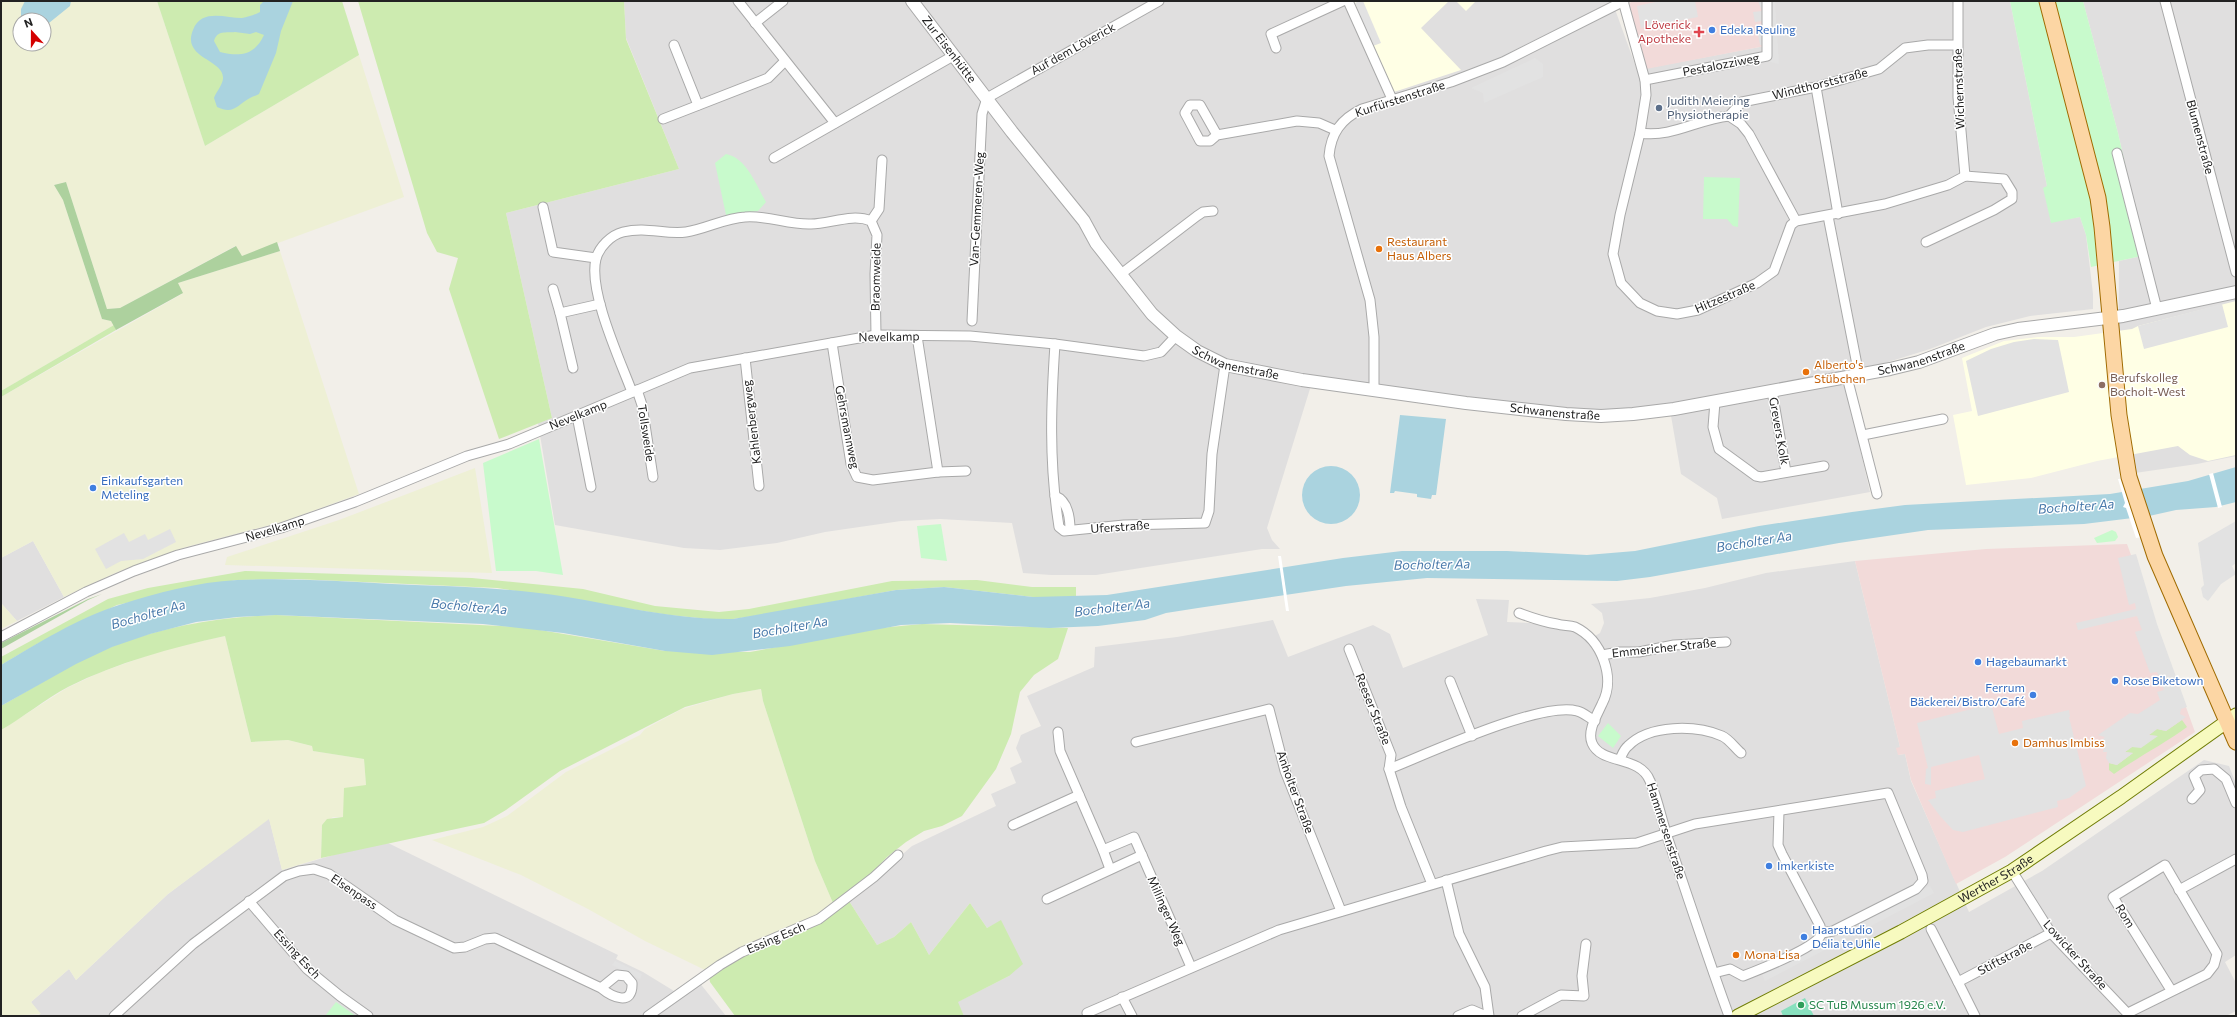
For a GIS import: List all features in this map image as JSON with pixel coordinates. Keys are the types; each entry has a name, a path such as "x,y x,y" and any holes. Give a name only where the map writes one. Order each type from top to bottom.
{"main road":[{"path":"2047,1 2098,198 2111,318 2119,415 2129,477 2148,536 2182,621 2232,718 2236,742"},
{"name":"Werther Straße","path":"1738,1016 1901,932 2012,871 2232,718"}],"street":[{"path":"738,1 835,123"},
{"path":"755,23 784,1"},
{"name":"Zur Eisenhütte","path":"912,1 953,56 987,98"},
{"name":"Auf dem Löverick","path":"987,98 1160,1"},
{"path":"1276,48 1271,34 1343,1"},
{"path":"1348,1 1392,99"},
{"name":"Kurfürstenstraße","path":"1374,390 1374,337 1370,300 1329,156 1330,145 1335,130 1350,114 1392,99 1452,82 1503,62 1624,1"},
{"name":"Hitzestraße","path":"1624,1 1645,80 1646,95 1640,133 1620,215 1613,254 1621,283 1640,303 1657,311 1670,314 1688,312 1757,283 1774,272 1791,225 1796,221"},
{"name":"Pestalozziweg","path":"1645,80 1767,56 1767,1"},
{"name":"Wichernstraße","path":"1958,1 1957,45 1959,112 1965,176"},
{"name":"Blumenstraße","path":"2165,1 2236,272"},
{"path":"674,45 698,105"},
{"name":"Windthorststraße","path":"1729,116 1742,102 1816,87 1879,69 1904,48 1928,45 1957,45"},
{"path":"774,158 953,56"},
{"path":"663,119 768,78 785,60"},
{"path":"1816,87 1838,214"},
{"name":"Schwanenstraße","path":"987,98 1084,221 1096,243 1152,314 1176,336 1197,351 1225,365 1302,380 1566,414 1594,416 1633,414 1715,402 1847,378 1919,362 2001,332 2111,318 2236,292"},
{"name":"Van-Gemmeren-Weg","path":"972,321 982,114 987,98"},
{"path":"1640,133 1663,134 1718,117 1729,116 1741,124 1749,134 1796,221 1828,216 1892,202 1948,185 1965,176 2004,179 2012,192 2012,199 1994,210 1926,242"},
{"path":"1217,135 1296,121 1318,123 1335,130"},
{"path":"2117,154 2158,309"},
{"path":"635,391 600,304 594,275 596,258 610,238 621,232 635,230 650,229 685,232 744,216 811,224 856,218 871,221 880,209 882,160"},
{"path":"543,207 553,252 596,258"},
{"path":"1121,274 1197,216 1213,211"},
{"path":"1828,216 1859,375"},
{"name":"Braomweide","path":"871,221 877,235 875,274 876,335"},
{"path":"553,289 573,368"},
{"path":"560,314 600,304"},
{"name":"Nevelkamp","path":"1,637 94,588 134,571 178,555 303,520 355,502 467,456 509,444 690,368 876,335 970,336 1055,344 1144,356 1161,352 1176,336"},
{"path":"916,336 938,472"},
{"name":"Gehrsmannweg","path":"832,343 851,464 857,477 873,480 938,472 966,471"},
{"name":"Uferstraße","path":"1055,344 1050,410 1055,496 1059,527 1064,531 1124,525 1205,523 1209,511 1212,454 1225,365"},
{"name":"Kahlenbergweg","path":"744,358 759,486"},
{"path":"1847,378 1863,435 1877,494"},
{"name":"Tollsweide","path":"635,391 642,405 653,477"},
{"name":"Grevers Kolk","path":"1772,391 1786,472"},
{"name":"Grevers Kolk","path":"1715,402 1713,427 1719,449 1756,476 1761,477 1824,466"},
{"path":"577,416 590,487"},
{"path":"1863,435 1943,419"},
{"name":"Hammersenstraße","path":"1519,613 1543,621 1575,627 1594,643 1602,655 1608,677 1608,694 1591,729 1593,745 1597,751 1607,757 1620,759 1633,764 1645,773 1650,781 1729,1016"},
{"name":"Emmericher Straße","path":"1602,655 1619,652 1639,652 1674,645 1726,642"},
{"name":"Reeser Straße","path":"1349,649 1391,755 1389,768 1401,807 1432,884"},
{"path":"1450,681 1472,736"},
{"name":"Anholter Straße","path":"1136,742 1269,709 1285,771 1341,911"},
{"path":"1389,768 1522,718 1548,711 1577,711 1595,721"},
{"path":"1620,759 1627,746 1641,737 1656,732 1688,728 1705,731 1724,737 1741,753"},
{"path":"1058,732 1060,751 1103,850 1110,870"},
{"path":"2192,799 2200,790 2194,776 2201,770 2214,770 2226,779 2236,803"},
{"path":"1087,1013 1279,930 1562,847 1637,843 1666,832 1695,824 1888,793 1922,875 1923,882 1916,889 1833,931 1822,933"},
{"path":"1013,825 1078,795"},
{"path":"1714,973 1730,969 1743,976 1796,952 1819,938 1822,933 1820,926 1778,845 1779,811"},
{"name":"Millinger Weg","path":"1103,850 1134,837 1191,967"},
{"name":"Essing Esch","path":"648,1016 662,1012 720,965 742,952 819,919 874,877 898,855"},
{"path":"1047,899 1142,855"},
{"path":"2180,890 2236,859"},
{"name":"Rom","path":"2129,1014 2172,990 2207,974 2214,965 2217,954 2165,865 2113,897 2172,990"},
{"name":"Elsenpass","path":"114,1016 193,944 249,901 284,876 314,869 322,871 394,920 454,948 465,947 485,939 495,938 601,988"},
{"name":"Lowicker Straße","path":"2012,871 2051,933 2129,1014"},
{"path":"1446,880 1459,934 1485,986 1487,1016 1472,1010 1458,1016"},
{"name":"Essing Esch","path":"249,901 307,968 340,996 368,1016"},
{"path":"1931,929 1976,1016"},
{"name":"Stiftstraße","path":"1958,982 2051,933"},
{"path":"1524,1016 1561,995 1584,996 1582,976 1586,944"},
{"path":"1122,997 1132,1016"}],"shaded area":[{"path":"1,1 157,1 205,146 359,55 404,197 242,256 235,246 120,308 107,309 66,182 54,185 63,200 102,319 111,321 114,325 1,391"},
{"path":"624,1 1612,1 1637,70 1765,46 1764,1 2010,1 2047,186 2051,222 2080,217 2086,235 2093,294 2093,309 2030,316 1986,327 1930,349 1885,363 1842,371 1870,492 1722,519 1717,498 1681,474 1669,404 1622,410 1580,411 1313,379 1267,528 1272,540 1280,549 1262,549 1096,575 1051,575 1023,573 1012,523 940,519 901,521 825,532 777,543 720,550 684,548 555,525 538,423 552,418 506,213 679,169 626,38"},
{"path":"1354,1 1449,1 1421,28 1461,70 1394,92"},
{"path":"1363,1 1381,43 1373,46 1355,3"},
{"path":"1456,1 1476,1 1466,11"},
{"path":"1634,1 1764,1 1765,46 1646,69 1629,3"},
{"path":"1660,1 1695,1 1698,17 1641,28 1637,6"},
{"path":"1758,1 1775,1 1779,64 1770,62 1769,46 1760,45 1757,30 1763,29 1762,21 1755,22 1753,12 1762,11"},
{"path":"2083,1 2236,1 2236,456 2197,464 2128,474 2118,394 2119,261 2146,255 2118,133"},
{"path":"1535,58 1543,64 1543,77 1484,103 1483,93 1471,88"},
{"path":"280,251 359,494 285,521 186,547 115,573 64,597 33,541 1,558 1,397 182,294 178,283"},
{"name":"Berufskolleg Bocholt-West","path":"2236,301 2236,455 2208,461 2190,455 2178,446 2097,461 2031,478 1966,485 1953,415 1972,411 1962,358 2004,341 2038,337 2074,337 2132,329 2138,326"},
{"path":"2222,304 2228,327 2144,349 2138,326"},
{"path":"2034,339 2058,340 2069,392 1978,416 1966,361 1991,349 2014,342"},
{"path":"475,468 492,573 225,565 227,557 339,520"},
{"path":"2236,521 2236,563 2232,566 2236,574 2221,584 2208,601 2203,597 2201,588 2204,585 2198,543"},
{"path":"170,529 176,542 143,559 121,561 106,569 95,549 124,533 129,542 145,534 148,540"},
{"path":"33,541 64,597 17,621 1,603 1,558"},
{"path":"2127,544 2195,732 2005,857 1956,884 1911,780 1905,754 1898,755 1896,748 1900,747 1855,561 1986,549"},
{"path":"2136,554 2157,624 2187,707 2181,709 2180,714 2186,717 2166,731 2157,729 2149,735 2158,736 2141,748 2132,747 2125,752 2133,753 2117,765 2109,763 2106,758 2107,752 2103,752 2105,745 2102,740 2105,737 2098,735 2130,713 2138,714 2160,700 2157,692 2164,690 2157,672 2150,673 2135,632 2142,630 2137,616 2078,630 2076,623 2136,609 2135,603 2129,605 2118,558"},
{"path":"1855,561 1900,747 1898,755 1905,754 1911,781 1969,912 2042,871 2204,760 2229,766 2236,784 2236,955 2225,962 2236,983 2236,1011 2226,1016 964,1016 957,1002 1009,976 1001,921 987,928 970,903 929,955 911,922 894,937 877,945 849,901 912,846 996,806 991,794 1016,783 1010,768 1022,762 1016,748 1021,735 1041,726 1027,696 1094,667 1095,647 1177,637 1273,620 1288,657 1373,625 1390,634 1403,668 1488,635 1476,599 1509,600 1507,622 1529,623 1572,630 1588,640 1600,633 1604,623 1602,613 1591,604 1650,598 1705,588 1766,573"},
{"path":"1,603 17,621 1,629"},
{"path":"225,636 251,742 288,740 312,746 313,751 364,759 366,785 343,817 333,817 322,825 321,858 282,870 269,819 168,894 76,980 69,969 31,1002 41,1014 1,1016 1,730 67,688 101,672 166,649"},
{"path":"761,689 763,701 815,861 833,903 812,920 752,944 705,970 645,941 588,909 521,875 432,840 483,827 507,816 566,772 640,735 645,729 682,709 733,694"},
{"path":"1991,704 1999,734 2023,728 2022,721 2069,710 2069,717 2086,786 2069,798 2057,801 2058,807 1963,832 1953,830 1928,800 1936,798 1935,791 1985,779 1979,755 1931,767 1931,785 1925,784 1926,769 1928,768 1917,723"},
{"path":"269,818 282,870 347,851 388,843 618,955 616,959 643,972 674,991 695,977 726,1016 38,1016 40,1015 31,1002 69,969 76,980 168,894"},
{"path":"1930,886 1934,893 1765,981 1762,974"},
{"path":"615,961 642,974 640,979 612,965"}],"green space":[{"path":"157,1 342,1 359,55 205,146"},
{"path":"358,1 624,1 626,39 679,169 506,213 552,418 499,439 449,289 458,258 437,252 427,233"},
{"path":"2010,1 2083,1 2118,133 2146,255 2091,267 2086,235 2080,217 2051,223 2043,188 2047,186"},
{"path":"726,154 740,161 754,180 766,202 758,211 726,215 715,163"},
{"path":"1704,177 1740,178 1738,227 1733,226 1727,219 1703,219"},
{"path":"66,182 107,309 120,308 236,246 242,256 277,242 280,251 178,283 183,293 116,330 111,321 102,319 63,200 54,185"},
{"path":"114,325 116,330 1,397 1,391"},
{"path":"539,439 563,575 536,571 496,571 483,463"},
{"path":"941,524 947,561 921,558 917,526"},
{"path":"2112,530 2116,532 2118,537 2115,541 2097,543 2094,538"},
{"path":"245,571 472,578 583,589 655,606 719,612 749,609 892,581 977,580 1032,587 1076,587 1076,597 1033,597 944,587 896,590 767,614 733,619 709,619 669,615 497,588 296,579 236,580 117,605 37,644 1,665 1,657 108,599 148,588"},
{"path":"102,594 88,600 1,649 1,643 88,599"},
{"path":"276,615 522,627 665,651 750,652 880,628 922,624 1068,628 1058,659 1034,675 1020,692 1011,734 996,769 962,816 942,826 924,831 906,842 887,857 870,875 833,903 815,861 763,701 761,689 733,694 685,707 560,771 506,810 484,823 321,858 322,825 327,819 343,817 344,788 366,785 364,759 313,751 312,746 288,740 251,742 225,636 145,657 106,670 59,692 1,730 1,706 70,666 98,652 133,639 173,628 214,620"},
{"path":"2182,720 2187,727 2114,774 2109,770 2109,763 2117,765 2133,753 2125,752 2132,747 2157,736 2149,735 2157,729 2166,731"},
{"path":"1608,723 1621,736 1613,748 1598,736"},
{"path":"849,901 877,945 894,937 911,922 929,955 970,903 987,928 1001,920 1023,964 1009,976 958,1002 964,1016 735,1016 710,982 709,976 734,958 793,934 835,912"},
{"name":"SC TuB Mussum 1926 e.V.","path":"1805,998 1814,1016 1783,1016 1781,1011"},
{"path":"336,1002 356,1016 325,1016"}],"water":[{"path":"25,1 71,1 70,6 52,21 52,12 21,12"},
{"path":"264,1 293,1 281,31 276,53 259,94 251,97 231,110 217,107 214,98 223,79 222,72 198,53 193,47 191,40 193,30 197,23 202,19 214,16 244,18 260,12 260,5","holes":["235,32 250,34 256,32 264,35 256,47 246,53 227,54 220,52 214,41 215,37 222,33"]},
{"path":"1400,415 1446,419 1436,495 1432,495 1431,499 1417,497 1417,494 1395,491 1394,493 1390,493"},
{"path":"1331,466 1342,468 1355,479 1358,484 1360,495 1358,506 1347,519 1342,522 1331,524 1320,522 1307,511 1304,506 1302,495 1304,484 1315,471 1320,468"},
{"name":"Bocholter Aa","path":"2236,467 2236,502 2216,507 2176,510 2149,516 2084,524 1928,530 1839,543 1650,577 1617,581 1427,578 1346,586 1166,613 1145,620 1098,626 1049,628 950,623 901,625 790,646 712,655 665,651 563,633 483,624 276,615 237,617 196,622 150,634 112,647 76,664 1,706 1,665 43,640 89,616 119,605 177,589 222,581 256,579 314,580 502,589 563,596 660,613 733,619 896,590 944,587 1033,597 1107,595 1343,558 1402,551 1507,551 1587,555 1635,551 1759,526 1905,505 2110,494 2188,481"}],"pier":[{"path":"2213,473 2222,507 2218,508 2209,474"},
{"path":"2136,477 2143,501 2146,503 2148,536 2136,538 2126,508 2123,507 2125,503 2118,479"},
{"path":"1278,556 1281,556 1289,611 1286,611"}],"place":[{"name":"Edeka Reuling","path":"1712,30"},
{"name":"Löverick Apotheke","path":"1699,32"},
{"name":"Judith Meiering Physiotherapie","path":"1659,108"},
{"name":"Restaurant Haus Albers","path":"1379,249"},
{"name":"Alberto's Stübchen","path":"1806,372"},
{"name":"Berufskolleg Bocholt-West","path":"2102,385"},
{"name":"Einkaufsgarten Meteling","path":"93,488"},
{"name":"Hagebaumarkt","path":"1978,662"},
{"name":"Rose Biketown","path":"2115,681"},
{"name":"Ferrum Bäckerei/Bistro/Café","path":"2033,695"},
{"name":"Damhus Imbiss","path":"2015,743"},
{"name":"Imkerkiste","path":"1769,866"},
{"name":"Haarstudio Delia te Uhle","path":"1804,937"},
{"name":"Mona Lisa","path":"1736,955"},
{"name":"SC TuB Mussum 1926 e.V.","path":"1801,1005"}]}
